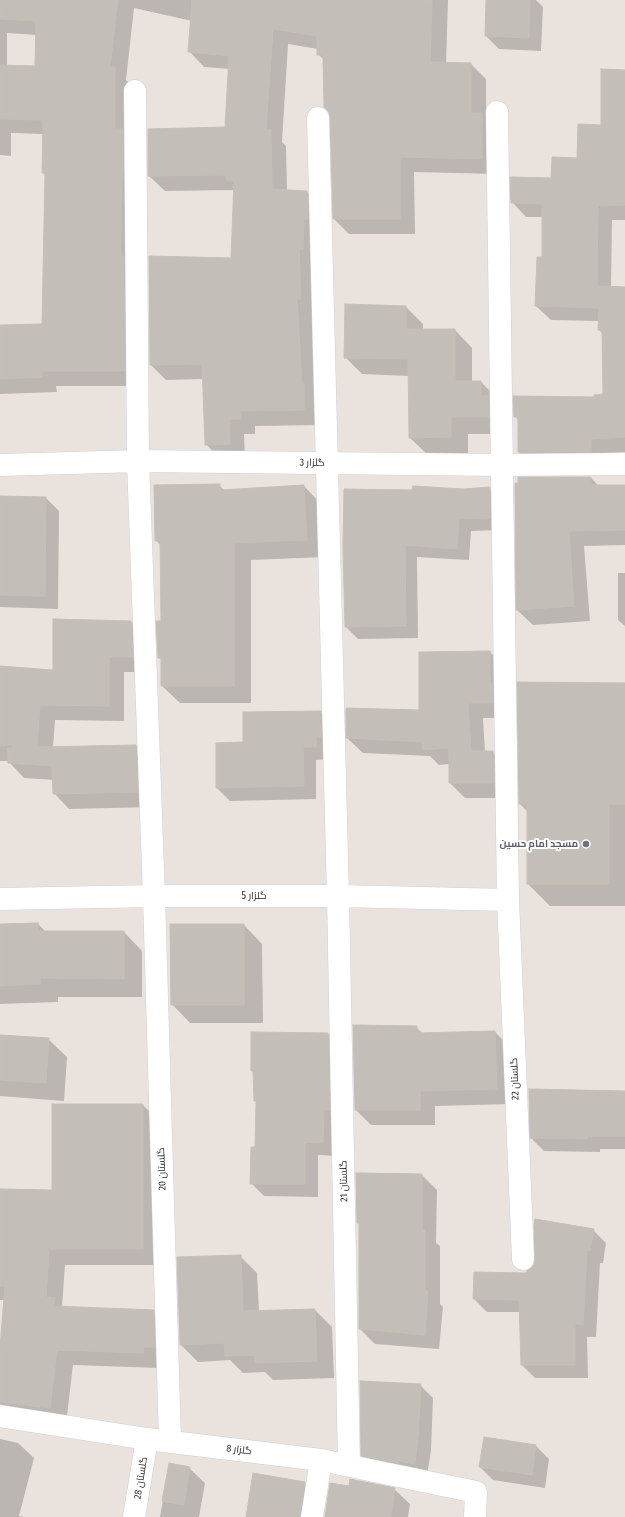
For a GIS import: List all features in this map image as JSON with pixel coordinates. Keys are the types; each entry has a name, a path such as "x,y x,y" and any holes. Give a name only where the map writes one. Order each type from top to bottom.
{"street":[{"name":"گلستان 20","path":"135,91 138,461 154,896 170,1441"},
{"name":"گلستان 22","path":"497,112 508,900 523,1258"},
{"name":"گلستان 21","path":"318,118 338,896 349,1466"},
{"name":"گلزار 3","path":"0,465 138,461 502,466 625,464"},
{"name":"گلزار 5","path":"0,899 154,896 338,896 508,900"},
{"name":"گلزار 8","path":"0,1416 147,1439 321,1460 476,1492 475,1517"},
{"name":"گلستان 28","path":"134,1517 147,1439"},
{"path":"312,1517 321,1460"}],"building":[{"path":"0,0 118,0 110,67 115,67 115,129 123,129 121,256 124,256 125,371 42,371 42,377 0,379 0,325 42,324 45,173 42,173 43,120 0,119 0,65 35,66 36,21 0,19"},
{"path":"192,0 432,0 430,62 471,63 471,113 482,113 482,159 400,157 400,219 333,219 330,118 329,112 324,107 323,55 317,55 317,36 273,29 266,130 271,130 272,189 307,191 308,219 304,219 303,250 299,249 301,299 297,299 302,384 304,384 304,410 240,411 240,419 229,419 230,444 205,445 202,364 150,365 149,256 231,258 234,181 227,181 226,175 148,176 148,129 225,127 229,56 188,52"},
{"path":"486,0 530,0 529,38 485,36"},
{"path":"601,69 625,70 625,205 598,206 597,286 625,287 625,437 591,439 591,452 518,452 518,417 514,417 513,396 594,397 594,395 603,394 602,330 598,330 599,308 535,306 537,257 542,257 542,204 511,203 510,177 551,178 552,157 577,158 578,124 601,125"},
{"path":"345,304 406,306 406,329 455,329 455,381 481,381 481,396 488,396 489,417 451,417 451,437 409,438 408,359 344,358"},
{"path":"518,477 591,477 591,485 625,485 625,530 569,531 574,606 516,610 515,483 518,483"},
{"path":"220,484 220,490 304,485 307,540 234,543 234,686 161,686 161,658 158,658 156,621 161,621 160,541 155,541 154,485"},
{"path":"413,486 463,489 490,487 490,518 459,519 457,549 405,545 406,626 345,627 343,546 344,489 412,490"},
{"path":"0,496 46,497 45,596 0,595"},
{"path":"53,619 131,621 133,657 109,657 109,706 40,705 37,747 136,745 138,792 53,794 52,766 8,763 8,748 12,748 13,745 0,746 0,666 53,670"},
{"path":"490,651 490,682 492,682 493,703 468,703 471,751 493,751 494,783 449,783 449,748 423,750 422,742 346,738 346,708 419,710 419,652"},
{"path":"517,682 625,683 625,804 609,804 609,884 527,884 527,804 519,804"},
{"path":"321,711 321,738 316,737 316,747 303,747 304,786 216,788 216,743 243,742 243,712"},
{"path":"38,923 38,931 124,931 124,979 40,978 40,984 0,986 0,924"},
{"path":"170,924 244,924 244,1005 171,1005"},
{"path":"353,1025 417,1026 417,1033 495,1031 497,1089 420,1091 420,1110 355,1110"},
{"path":"251,1032 328,1033 330,1110 324,1110 323,1143 305,1142 305,1184 250,1184 251,1147 255,1147 256,1101 254,1101 253,1071 251,1071"},
{"path":"0,1035 49,1038 46,1083 0,1080"},
{"path":"529,1089 625,1091 625,1136 587,1136 587,1139 530,1138"},
{"path":"52,1104 143,1104 143,1249 49,1249 46,1297 55,1298 54,1306 154,1310 155,1347 144,1347 143,1353 57,1350 50,1408 0,1402 0,1347 5,1286 0,1286 0,1189 52,1190"},
{"path":"356,1173 422,1174 422,1230 425,1230 425,1291 428,1291 425,1335 359,1329 359,1223 357,1223"},
{"path":"535,1219 594,1229 590,1251 587,1250 583,1325 575,1324 575,1365 521,1365 519,1300 473,1299 474,1272 526,1273 534,1265"},
{"path":"241,1255 243,1311 315,1309 317,1361 255,1363 254,1355 225,1356 224,1343 180,1345 177,1257"},
{"path":"360,1381 421,1384 415,1464 399,1461 399,1463 361,1456"},
{"path":"484,1437 536,1445 532,1475 479,1467"},
{"path":"169,1463 190,1467 184,1505 162,1501"},
{"path":"253,1473 305,1482 300,1517 246,1517"},
{"path":"350,1479 395,1488 391,1517 325,1517 330,1483 349,1486"}],"place":[{"name":"مسجد امام حسین","path":"586,844"}]}
